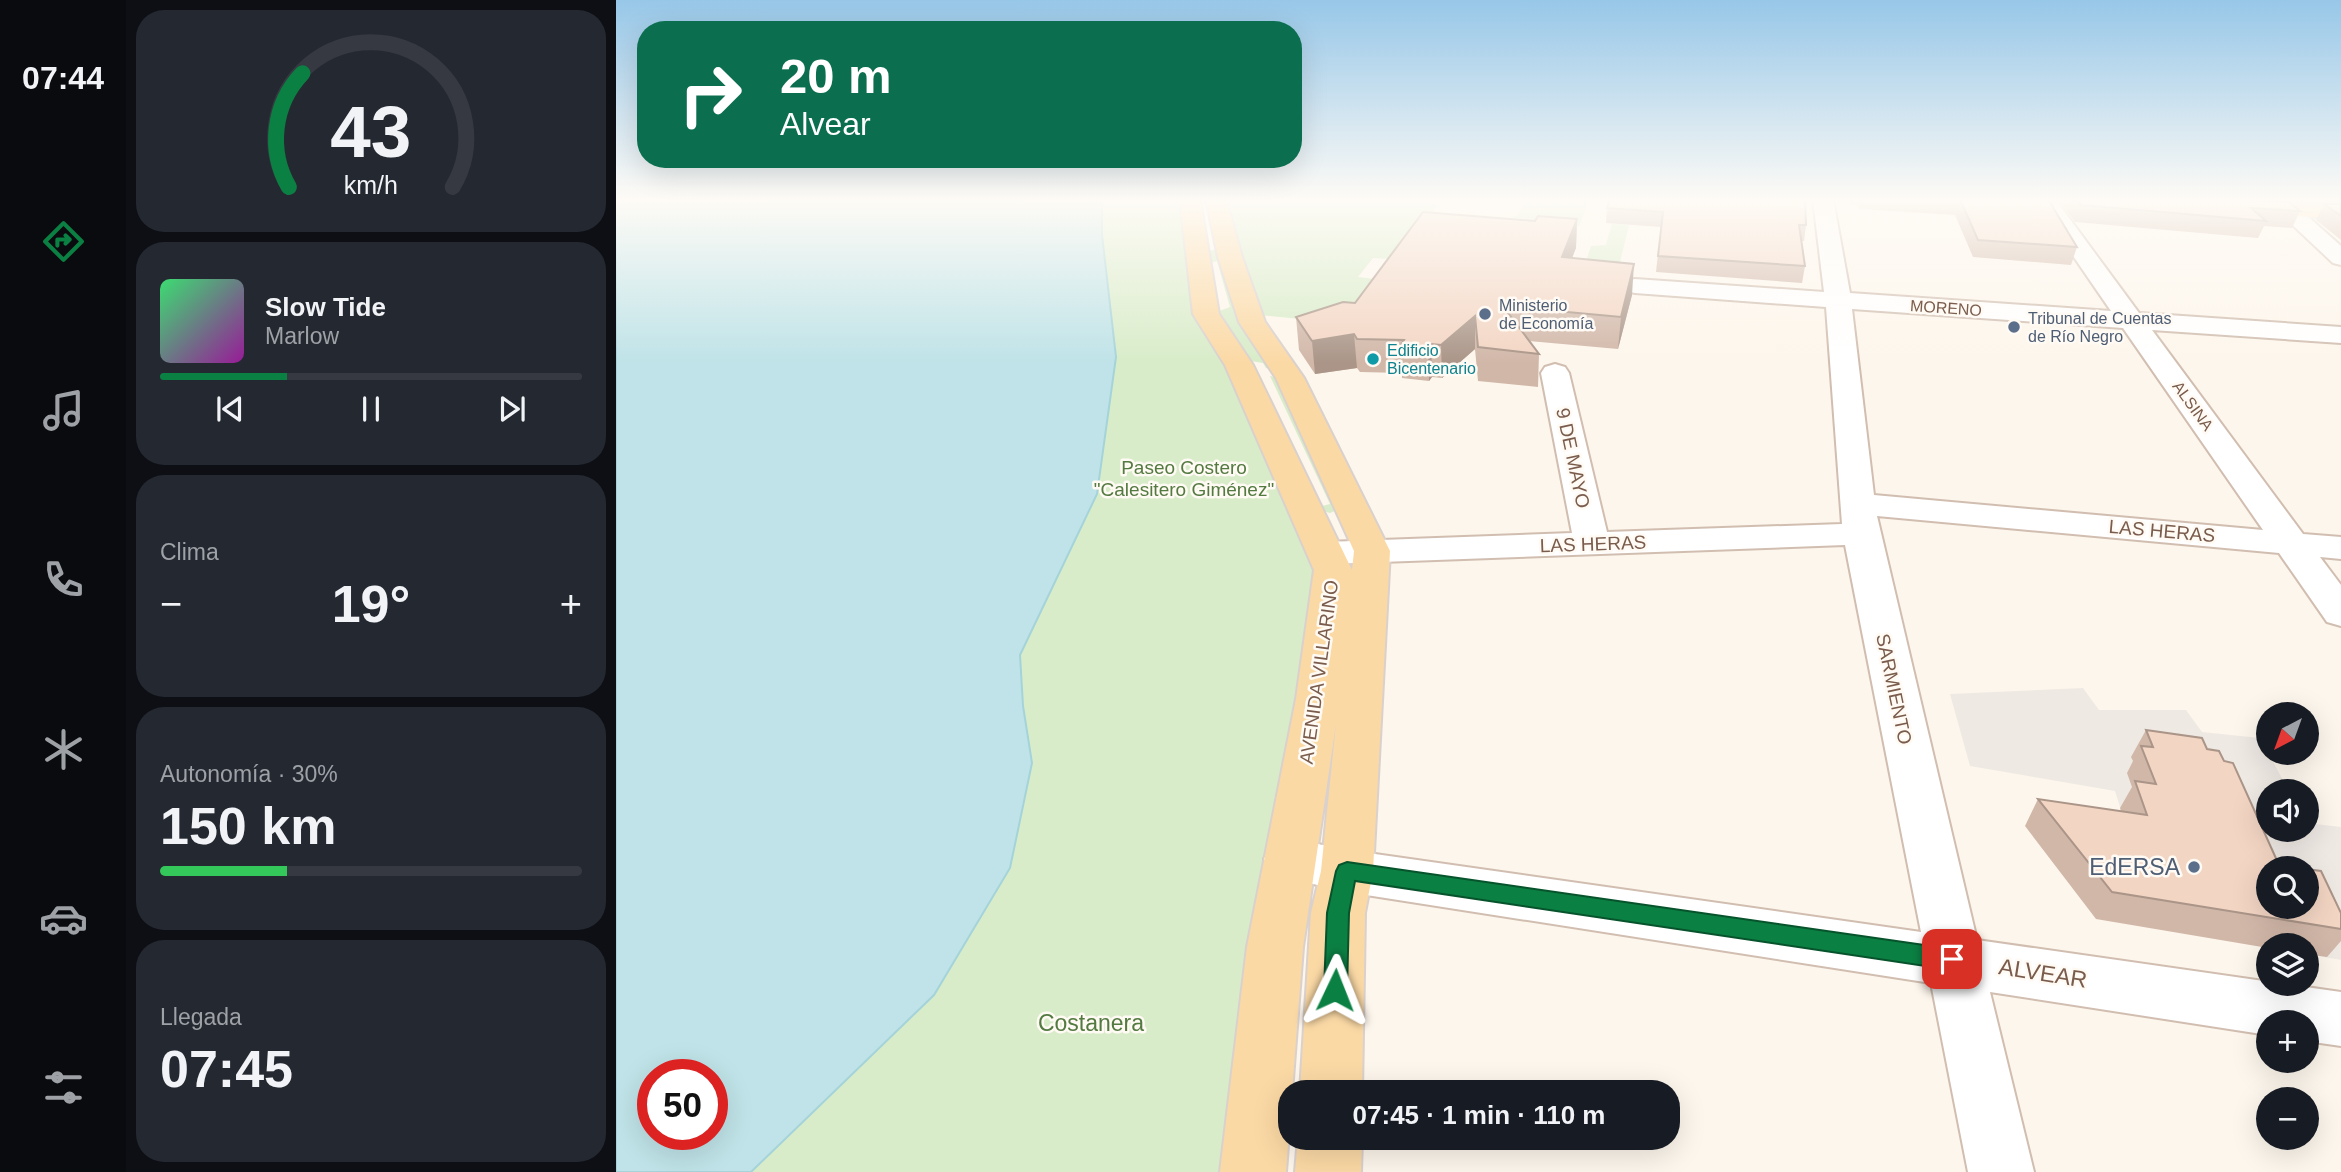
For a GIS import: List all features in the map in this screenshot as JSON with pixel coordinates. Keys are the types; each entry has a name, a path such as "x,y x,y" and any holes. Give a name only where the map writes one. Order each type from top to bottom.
{"main road":[{"name":"AVENIDA VILLARINO","path":"1198,254 1206,314 1239,365 1333,570 1319,686 1275,947 1253,1172"},
{"name":"AVENIDA VILLARINO","path":"1229,254 1252,322 1290,378 1371,551 1347,871 1338,913 1331,1080"},
{"path":"1328,1172 1329,1150"}],"street":[{"name":"SARMIENTO","path":"1831,254 1860,519 1952,959 2001,1172"},
{"name":"ALSINA","path":"2084,254 2341,613"},
{"name":"MORENO","path":"1635,286 2341,335"},
{"name":"9 DE MAYO","path":"1555,373 1592,544"},
{"name":"LAS HERAS","path":"1326,553 1592,544 1860,519 2341,548"},
{"name":"ALVEAR","path":"1289,859 1347,871 2341,1019"}],"shaded area":[{"name":"EdERSA","path":"2083,688 2099,710 2186,710 2202,732 2256,738 2256,765 2275,765 2282,779 2256,779 2256,842 2319,842 2319,824 2341,827 2341,960 2319,956 2319,933 2256,933 2256,936 2131,842 2115,791 1970,766 1950,694"}],"green space":[{"name":"Costanera","path":"1104,254 1197,254 1225,362 1316,572 1224,1172 751,1172 934,995 1023,706 1020,655 1097,494 1116,357"},
{"path":"1205,254 1224,254 1276,371 1266,368 1263,363 1245,360 1214,313 1230,307 1217,261 1206,264"},
{"path":"1240,254 1397,254 1391,259 1373,258 1358,277 1375,279 1340,323 1259,315"},
{"path":"1588,254 1622,254 1618,270 1585,264"},
{"path":"1270,376 1279,378 1337,510 1330,513 1318,507 1330,504"}],"water":[{"path":"616,254 1104,254 1116,357 1097,494 1020,655 1023,706 1032,763 1010,868 934,995 751,1172 616,1172"}],"building":[{"path":"1392,254 1563,254 1562,257 1634,264 1621,317 1503,306 1539,354 1478,347 1475,316 1441,345 1431,344 1428,347 1401,345 1404,340 1357,339 1354,334 1312,341 1296,317 1343,302 1355,303"},
{"path":"1658,254 1803,254 1805,266 1658,256"},
{"path":"2146,730 2202,738 2207,749 2219,751 2224,761 2233,763 2256,814 2256,842 2269,842 2275,856 2256,856 2256,915 2112,892 2038,799 2147,815 2135,781 2156,784 2141,746 2153,747"},
{"path":"2321,871 2341,913 2341,929 2279,919 2319,919"}],"place":[{"name":"Ministerio de Economía","path":"1485,314"},
{"name":"Tribunal de Cuentas de Río Negro","path":"2014,327"},
{"name":"Edificio Bicentenario","path":"1373,359"},
{"name":"EdERSA","path":"2194,867"}],"route":[{"path":"1335,990 1338,913 1347,871 1952,959"}],"park label":[{"name":"Paseo Costero \"Calesitero Giménez\"","path":"1184,478"}]}
